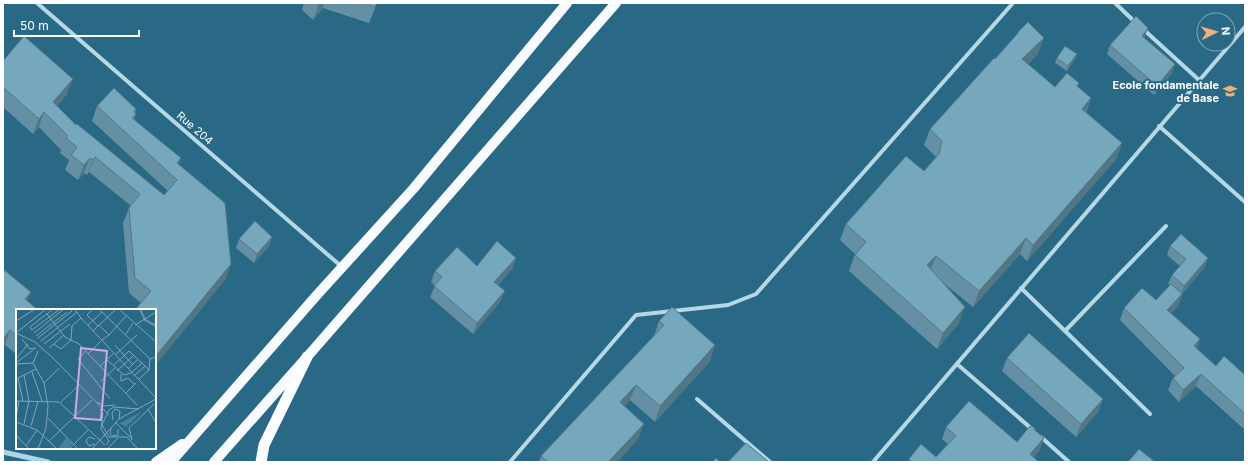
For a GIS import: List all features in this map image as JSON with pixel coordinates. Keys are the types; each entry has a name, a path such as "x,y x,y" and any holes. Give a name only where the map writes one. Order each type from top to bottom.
{"highway":[{"path":"261,462 264,446 307,358"}],"main road":[{"path":"171,462 342,267 414,188 567,3"},
{"path":"214,462 307,358 616,3"},
{"path":"156,462 196,434"}],"street":[{"name":"Rue 204","path":"37,3 342,267"},
{"path":"510,462 636,314 728,305 756,294 1013,3"},
{"path":"1115,3 1199,80"},
{"path":"873,462 1245,27"},
{"path":"1159,126 1245,202"},
{"path":"1065,331 1166,226"},
{"path":"1021,288 1150,414"},
{"path":"957,364 1069,462"},
{"path":"697,399 770,462"}],"building":[{"path":"364,3 377,3 375,7"},
{"path":"1136,16 1148,28 1142,36 1175,64 1157,86 1110,45"},
{"path":"1028,22 1044,38 1022,59 1055,87 1067,73 1079,83 1077,86 1091,98 1082,109 1122,143 1033,245 1026,238 979,291 936,256 927,265 965,307 943,333 855,255 866,242 846,224 906,156 924,171 939,154 942,141 930,129"},
{"path":"24,36 73,79 53,102 76,125 77,124 164,195 177,180 97,106 114,88 136,109 134,112 136,114 132,118 181,158 177,163 225,203 231,264 156,356 156,309 136,309 151,291 135,278 129,208 140,194 95,157 93,160 90,158 84,165 71,155 77,147 66,138 67,135 44,112 39,119 3,87 3,61"},
{"path":"1065,46 1077,54 1068,66 1057,58"},
{"path":"255,221 272,237 257,254 239,239"},
{"path":"1181,234 1208,258 1184,286 1172,275 1186,259 1170,246"},
{"path":"497,241 516,258 494,282 505,291 477,323 434,286 442,277 435,271 457,247 477,266"},
{"path":"3,269 31,292 25,299 37,309 16,309 16,335 10,330 3,339"},
{"path":"1171,284 1182,294 1167,310 1200,339 1194,346 1216,366 1224,356 1245,375 1245,414 1201,374 1183,390 1173,378 1184,368 1124,308 1142,288 1156,300"},
{"path":"672,307 715,345 660,406 636,385 620,402 644,424 608,462 548,462 541,456 664,325 659,321"},
{"path":"1029,333 1103,399 1081,424 1007,358"},
{"path":"969,401 1017,442 1030,426 1044,438 1030,454 1039,462 912,462 909,459 921,444 936,457 956,436 946,427"},
{"path":"746,443 769,462 728,462"},
{"path":"1139,449 1155,462 1128,462"},
{"path":"716,458 720,462 713,462"}],"waterway":[{"path":"3,452 48,462"}],"place":[{"name":"Ecole fondamentale de Base","path":"1230,91"}]}
